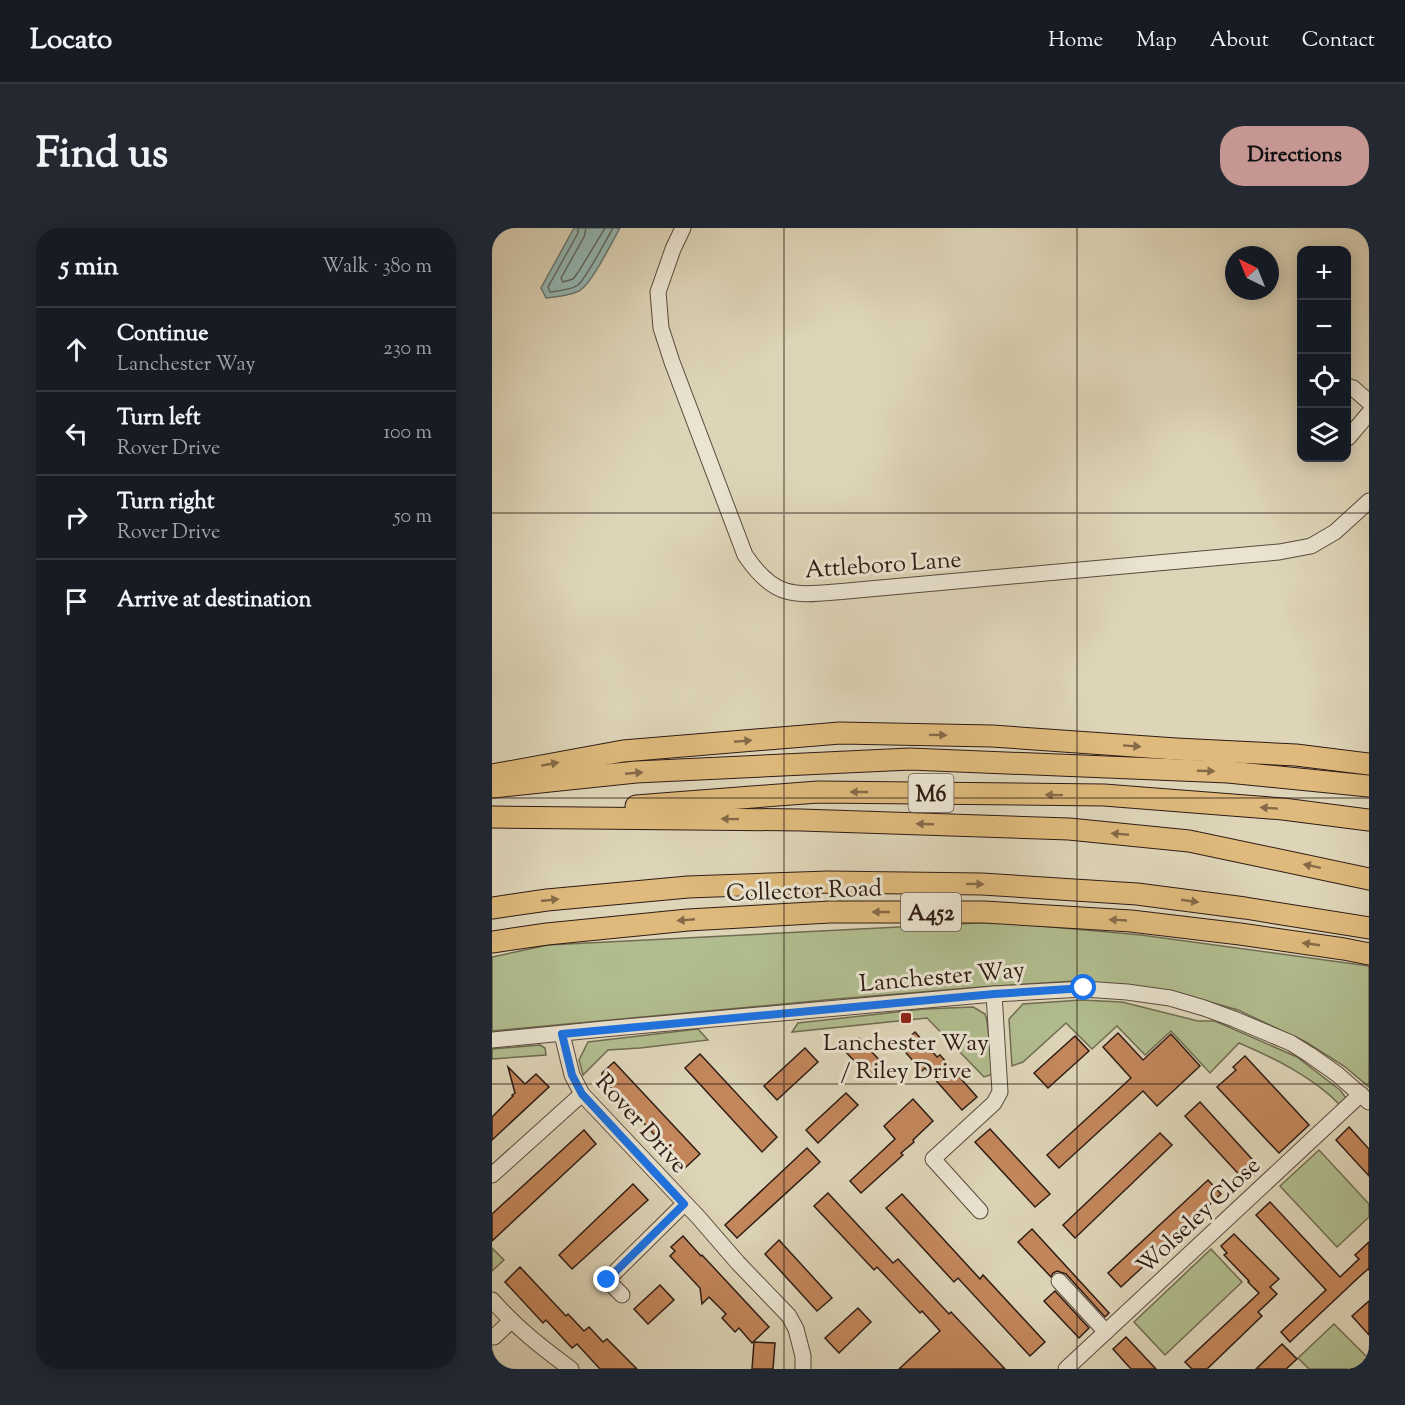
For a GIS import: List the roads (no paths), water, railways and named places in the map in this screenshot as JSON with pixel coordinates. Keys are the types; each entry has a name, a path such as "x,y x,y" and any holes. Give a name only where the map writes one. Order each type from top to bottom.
{"highway":[{"path":"492,775 623,751 840,733 992,736 1296,755 1369,764"},
{"name":"M6","path":"492,788 636,772 910,759 1228,772 1369,786"},
{"name":"M6","path":"493,817 841,792 1104,795 1282,809 1369,820"},
{"path":"493,817 801,820 1069,829 1189,841 1369,879"},
{"name":"Collector Road","path":"492,908 547,900 688,887 828,882 970,884 1137,894 1369,928"},
{"name":"Collector Road","path":"492,942 547,933 699,919 830,912 984,912 1131,921 1240,934 1369,954"}],"street":[{"name":"Attleboro Lane","path":"683,228 658,292 661,328 745,555 755,570 770,585 789,593 807,595 1279,552 1311,546 1335,532 1369,501"},
{"path":"1351,387 1369,402"},
{"path":"1351,434 1369,413"},
{"name":"Lanchester Way","path":"492,1041 994,994 1084,988 1170,998 1204,1008 1264,1031 1291,1043 1337,1074 1365,1098"},
{"path":"980,1211 933,1159 994,1103 1000,1092 994,994"},
{"name":"Rover Drive","path":"562,1034 572,1075 582,1094 789,1316 796,1329 803,1356 803,1369"},
{"path":"492,1175 582,1094"},
{"name":"Wolseley Close","path":"1066,1369 1365,1098"},
{"name":"Rover Drive","path":"622,1295 607,1280 684,1204"},
{"path":"1059,1281 1106,1332"},
{"path":"492,1300 536,1344 571,1369"},
{"path":"494,1337 511,1321"}],"water":[{"path":"574,228 620,228 584,287 571,294 546,298 541,288"}],"place":[{"name":"Lanchester Way / Riley Drive","path":"906,1018"}]}
